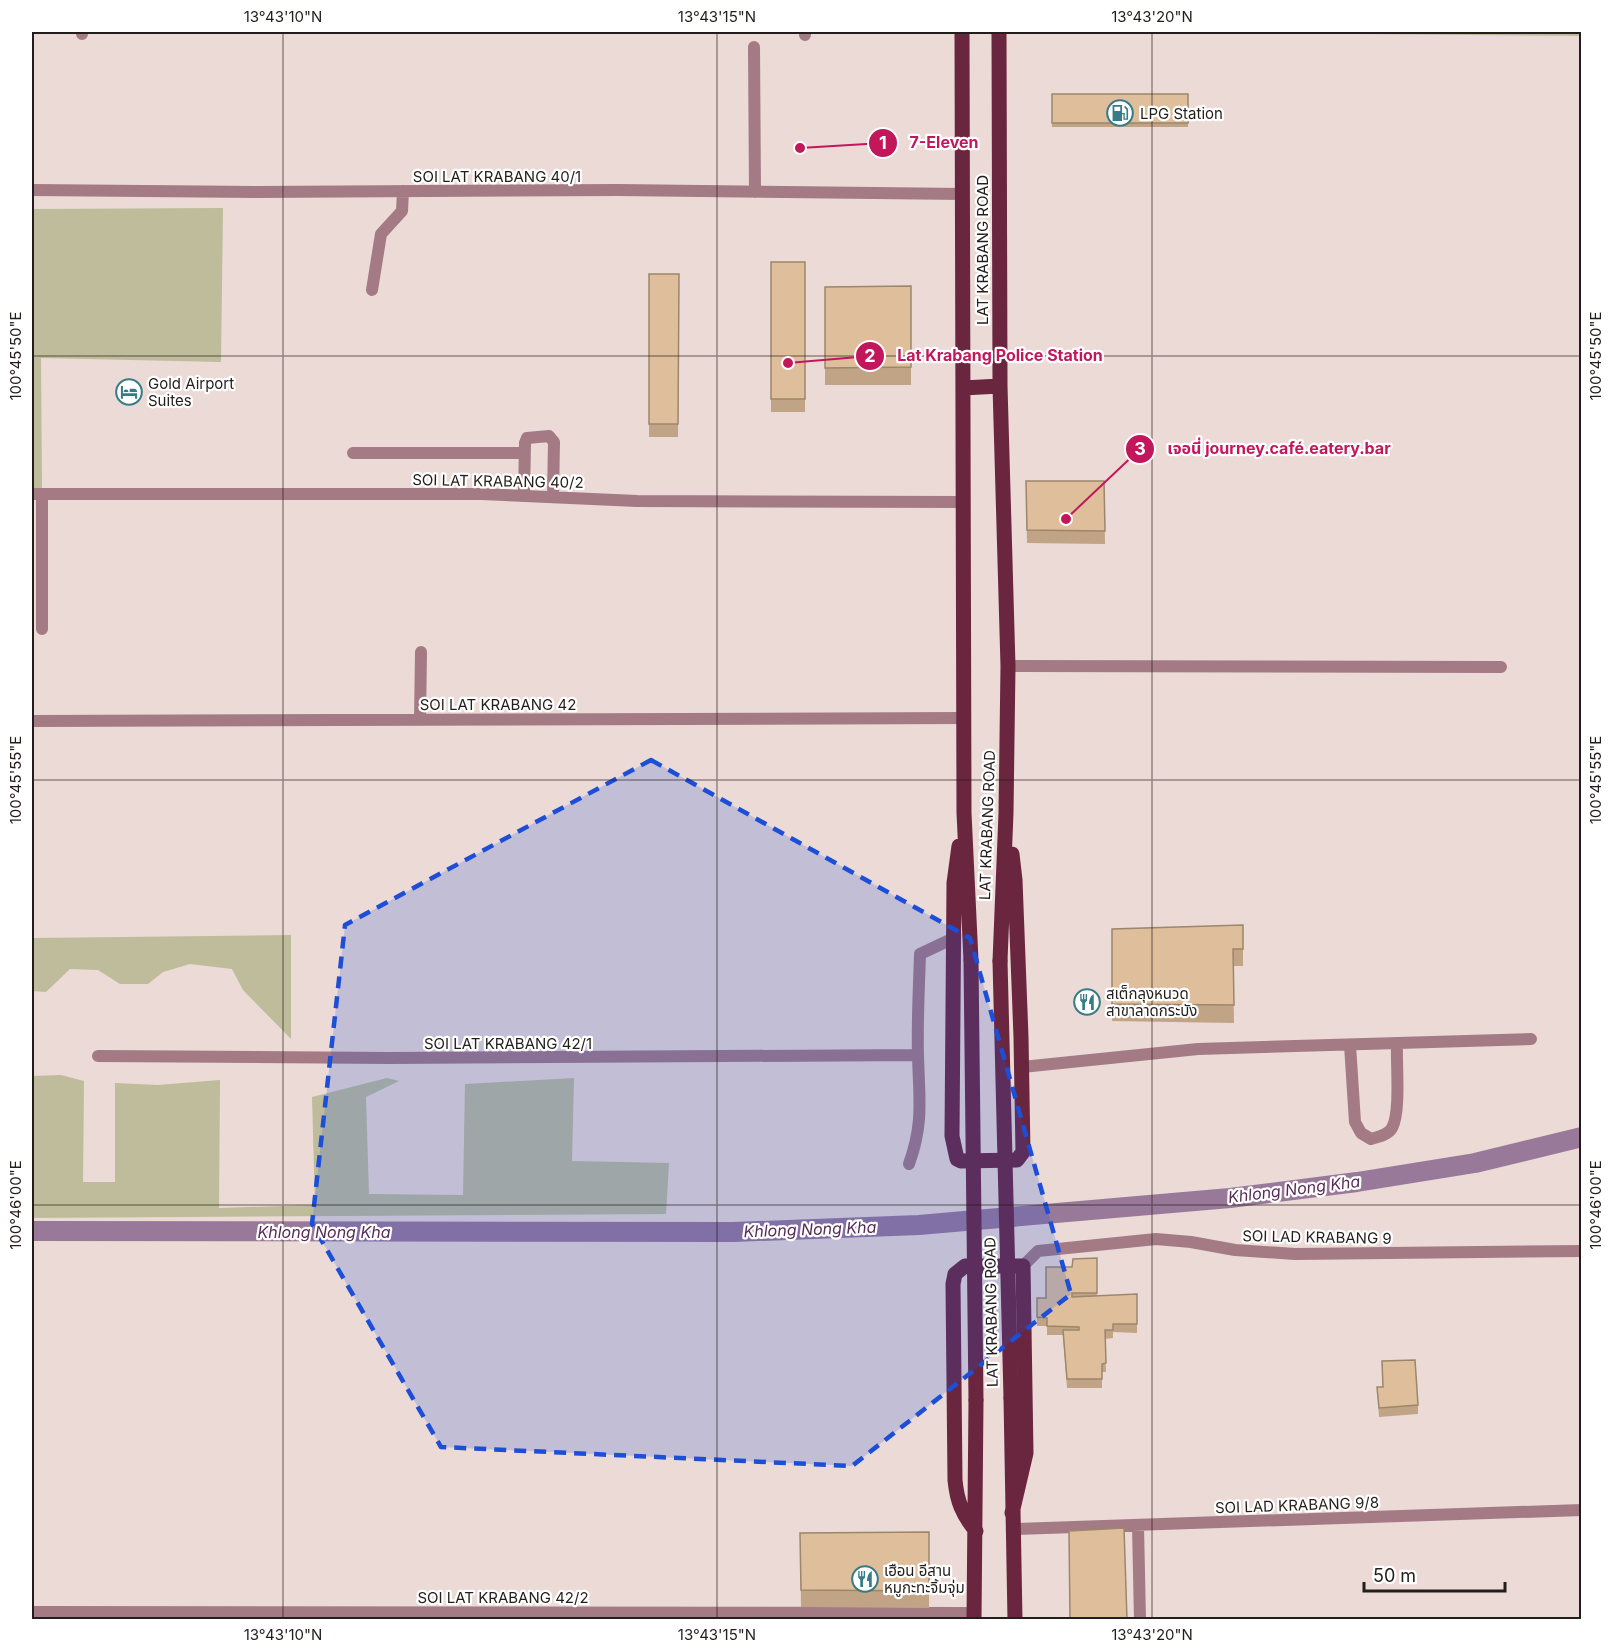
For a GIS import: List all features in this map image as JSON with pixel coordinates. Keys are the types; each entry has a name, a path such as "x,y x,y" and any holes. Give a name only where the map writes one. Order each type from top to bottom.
{"main road":[{"name":"LAT KRABANG ROAD","path":"962,32 964,813 971,960 976,1400 974,1616"},
{"name":"LAT KRABANG ROAD","path":"999,32 1000,386 1008,666 1006,813 1000,961 1011,1398 1013,1620"},
{"path":"963,388 1000,386"},
{"path":"964,813 954,883 952,1136 957,1159 1017,1160 1021,1158 1022,1067 1016,880 1006,813"},
{"path":"976,1531 963,1515 956,1491 955,1274 965,1266 1023,1266 1026,1453 1012,1521"}],"street":[{"path":"754,47 755,192"},
{"name":"SOI LAT KRABANG 40/1","path":"32,190 963,194"},
{"path":"372,290 381,234 402,211 403,191"},
{"path":"524,495 524,453 527,438 553,438 553,496"},
{"path":"353,453 524,453"},
{"path":"37,494 42,629"},
{"name":"SOI LAT KRABANG 40/2","path":"37,494 524,495 637,501 964,502"},
{"path":"420,720 421,652"},
{"path":"1008,666 1501,667"},
{"name":"SOI LAT KRABANG 42","path":"32,721 965,718"},
{"path":"909,1164 918,1138 921,1117 918,1055 920,954 954,938"},
{"path":"1022,1067 1198,1049 1531,1039"},
{"path":"1350,1045 1355,1122 1361,1133 1371,1138 1382,1136 1392,1128 1396,1111 1397,1043"},
{"name":"SOI LAT KRABANG 42/1","path":"98,1056 341,1058 918,1055"},
{"name":"SOI LAD KRABANG 9","path":"1023,1266 1038,1251 1156,1239 1191,1242 1235,1251 1295,1254 1581,1251"},
{"name":"SOI LAD KRABANG 9/8","path":"1012,1521 1138,1526 1581,1510"},
{"path":"1138,1526 1140,1620"},
{"name":"SOI LAT KRABANG 42/2","path":"32,1612 974,1616"}],"highlighted area":[{"path":"651,760 970,938 1071,1294 852,1466 441,1447 312,1224 345,925"}],"shaded area":[{"path":"1144,32 1581,32 1582,36 1581,36"},
{"path":"223,208 221,362 41,358 42,489 32,489 32,209"},
{"path":"291,935 291,1039 243,990 232,969 190,964 163,972 148,984 120,984 98,970 70,969 46,992 32,991 32,938"},
{"path":"61,1075 84,1081 83,1182 115,1182 115,1083 158,1085 220,1080 219,1208 315,1205 312,1097 387,1078 399,1081 366,1097 369,1194 463,1195 465,1084 574,1078 572,1161 669,1163 666,1214 32,1218 32,1076"}],"building":[{"name":"LPG Station","path":"1052,94 1188,94 1188,123 1052,123"},
{"path":"771,262 805,262 805,399 771,399"},
{"path":"649,274 679,274 678,424 649,424"},
{"path":"911,286 911,367 825,368 825,287"},
{"path":"1026,481 1104,481 1105,531 1027,530"},
{"path":"1243,925 1243,949 1233,949 1234,1005 1112,1004 1112,929"},
{"path":"1097,1258 1097,1293 1072,1293 1072,1297 1137,1294 1137,1324 1113,1324 1113,1330 1105,1330 1106,1363 1102,1364 1102,1379 1067,1379 1063,1330 1079,1330 1079,1327 1047,1326 1047,1318 1037,1317 1037,1298 1046,1298 1046,1267 1072,1267 1073,1259"},
{"path":"1415,1360 1418,1405 1379,1408 1377,1387 1383,1387 1382,1361"},
{"path":"1124,1528 1127,1620 1070,1620 1069,1531"},
{"name":"เฮือน อีสาน หมูกะทะจิ้มจุ่ม","path":"929,1532 929,1591 801,1590 800,1533"}],"waterway":[{"name":"Khlong Nong Kha","path":"32,1231 733,1232 919,1225 1230,1198 1357,1182 1475,1163 1582,1137"}],"place":[{"name":"LPG Station","path":"1120,113"},
{"name":"7-Eleven","path":"800,148"},
{"name":"Lat Krabang Police Station","path":"788,363"},
{"name":"Gold Airport Suites","path":"129,392"},
{"name":"เจอนี่ journey.café.eatery.bar","path":"1066,519"},
{"name":"สเต็กลุงหนวด สาขาลาดกระบัง","path":"1087,1002"},
{"name":"เฮือน อีสาน หมูกะทะจิ้มจุ่ม","path":"865,1579"}]}
